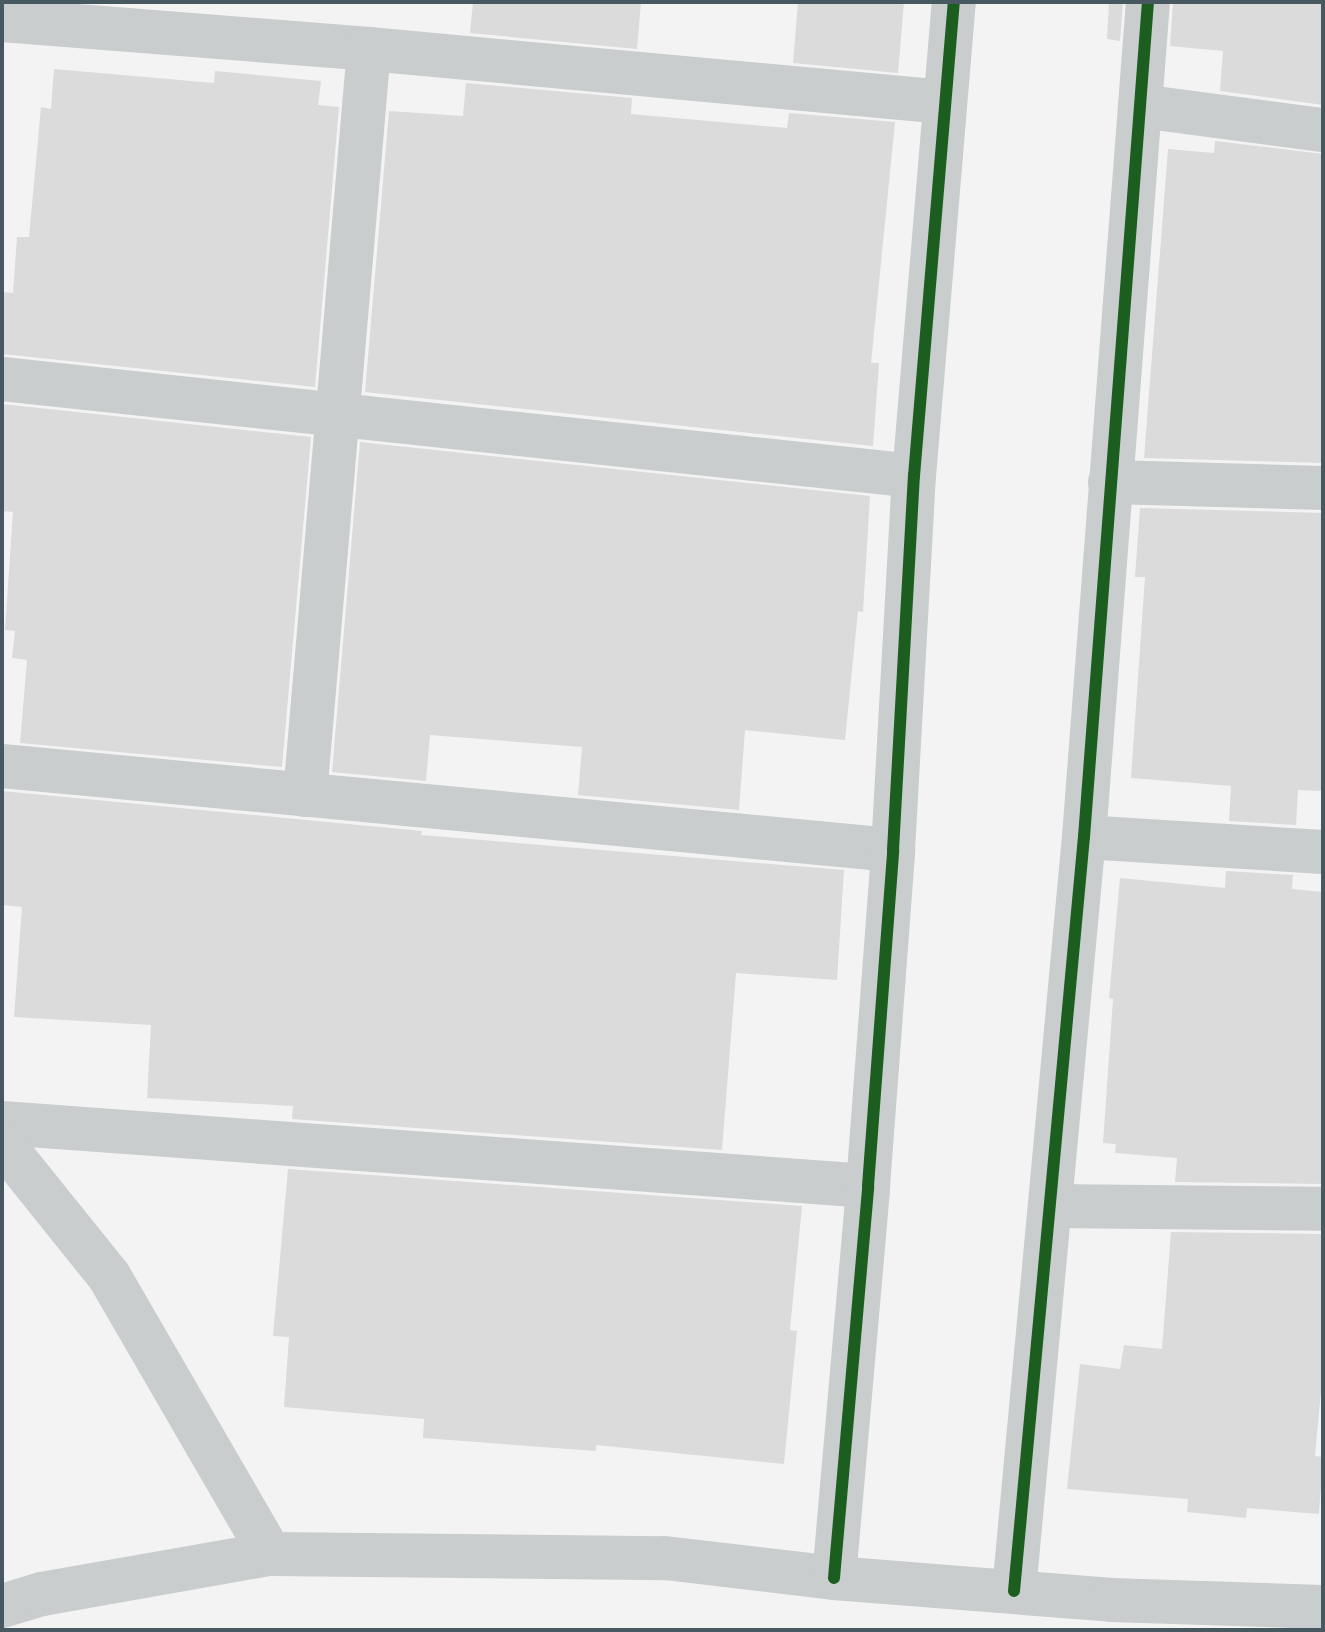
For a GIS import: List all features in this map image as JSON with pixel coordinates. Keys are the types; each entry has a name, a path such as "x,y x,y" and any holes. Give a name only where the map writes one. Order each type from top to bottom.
{"street":[{"path":"834,1578 868,1186 893,850 914,476 954,2"},
{"path":"1014,1591 1084,837 1148,2"},
{"path":"2,20 369,49 945,102"},
{"path":"305,795 369,49"},
{"path":"1140,106 1323,130"},
{"path":"2,379 914,476"},
{"path":"1110,482 1323,488"},
{"path":"2,766 893,850"},
{"path":"1084,837 1323,852"},
{"path":"2,1123 868,1186"},
{"path":"2,1143 109,1276 270,1554"},
{"path":"1052,1206 1323,1209"},
{"path":"2,1606 42,1594 270,1554 665,1558 834,1578 1112,1600 1323,1607"}],"building":[{"path":"473,2 641,2 637,49 470,33"},
{"path":"798,2 904,2 898,73 793,63"},
{"path":"1109,2 1123,2 1120,41 1107,39"},
{"path":"1173,2 1323,2 1323,105 1220,91 1223,51 1170,46"},
{"path":"54,69 214,83 215,71 321,81 318,105 339,107 315,387 2,354 2,292 13,293 17,237 29,237 41,107 51,109"},
{"path":"466,83 632,98 631,114 787,128 789,113 895,122 871,363 879,363 873,446 365,392 389,111 463,116"},
{"path":"1215,141 1323,154 1323,463 1144,458 1168,149 1214,153"},
{"path":"2,404 311,437 282,767 20,743 27,660 12,658 15,631 5,630 13,512 2,511"},
{"path":"360,442 870,496 863,612 858,611 845,740 745,730 739,810 578,795 582,747 430,735 426,781 332,772"},
{"path":"1140,508 1323,513 1323,791 1298,790 1296,825 1229,821 1231,786 1131,778 1145,577 1135,577"},
{"path":"2,791 422,831 421,835 844,870 837,980 736,973 722,1150 292,1119 293,1106 147,1098 151,1025 14,1017 22,907 2,905"},
{"path":"1226,871 1293,875 1292,889 1323,892 1323,1184 1175,1182 1177,1158 1115,1153 1116,1144 1103,1143 1113,999 1109,998 1120,878 1225,888"},
{"path":"288,1169 802,1206 790,1330 797,1331 784,1464 596,1445 596,1451 423,1438 424,1419 284,1407 289,1337 273,1336"},
{"path":"1171,1232 1323,1234 1323,1369 1315,1456 1323,1457 1319,1514 1247,1508 1246,1518 1187,1512 1188,1499 1067,1489 1080,1364 1120,1369 1124,1345 1162,1349"}],"cycle path":[{"path":"834,1578 868,1186 893,850 914,476 954,2"},
{"path":"1014,1591 1084,837 1148,2"}]}
